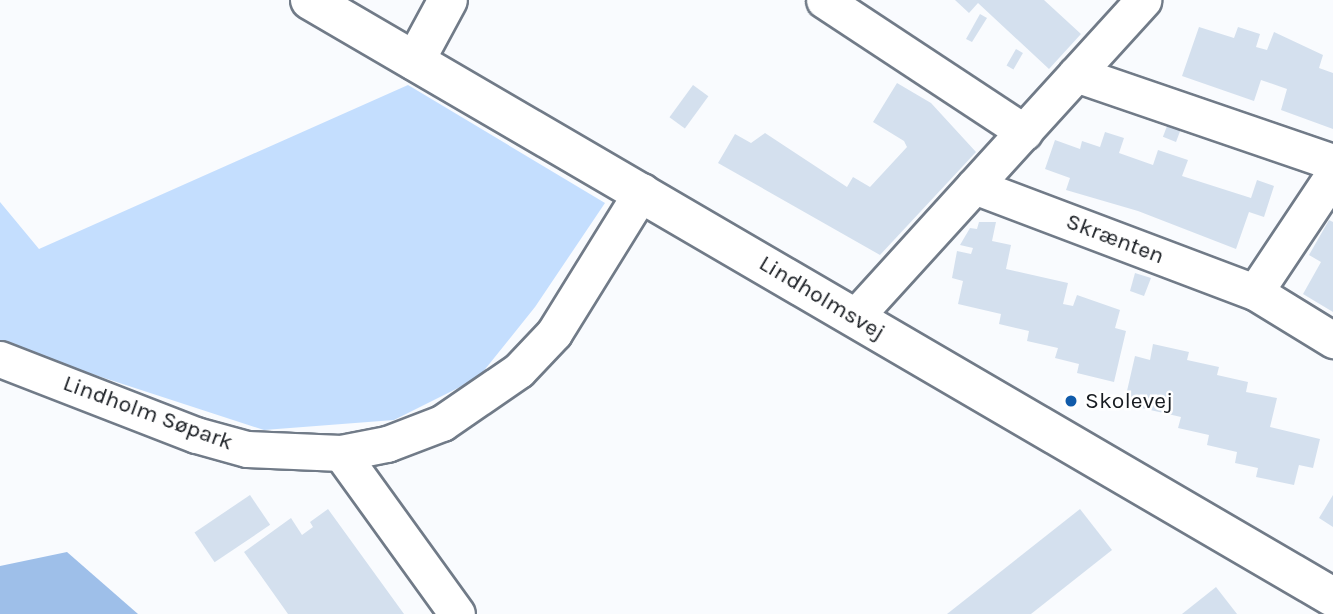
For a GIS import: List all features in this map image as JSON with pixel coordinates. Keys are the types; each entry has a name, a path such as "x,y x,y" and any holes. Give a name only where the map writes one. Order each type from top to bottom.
{"street":[{"name":"Lindholmsvej","path":"310,0 642,191 854,318 1333,597"},
{"path":"415,61 448,0"},
{"path":"824,0 1024,132"},
{"path":"854,318 1143,0"},
{"path":"1076,74 1333,162"},
{"path":"1255,292 1333,174"},
{"name":"Skrænten","path":"974,186 1255,292 1333,341"},
{"name":"Lindholm Søpark","path":"0,359 196,435 247,449 341,453 387,444 442,423 519,370 554,333 642,191"},
{"path":"341,453 457,614"},
{"path":"1321,614 1333,597"}],"shaded area":[{"path":"408,85 605,203 535,307 478,378 394,420 264,430 0,344 0,202 39,249"},
{"path":"67,552 138,614 0,614 0,566"}],"building":[{"path":"955,0 1044,0 1081,34 1049,69 978,3 969,13"},
{"path":"980,14 987,18 972,42 966,39"},
{"path":"1199,27 1234,38 1238,27 1260,34 1256,47 1267,50 1274,32 1323,55 1319,68 1333,73 1333,129 1281,110 1287,89 1261,80 1254,101 1182,76"},
{"path":"1016,49 1023,53 1013,69 1006,65"},
{"path":"897,83 931,103 976,152 880,255 718,163 735,134 751,143 765,133 847,187 853,177 870,187 907,147 904,141 873,122"},
{"path":"693,85 708,96 685,129 669,117"},
{"path":"1169,121 1182,126 1176,142 1163,137"},
{"path":"1105,132 1124,138 1119,153 1153,165 1158,150 1188,160 1182,176 1251,198 1257,180 1274,186 1264,217 1249,212 1236,249 1138,211 1066,190 1070,178 1045,169 1055,140 1080,149 1082,141 1100,147"},
{"path":"1329,220 1333,222 1333,312 1303,294 1321,262 1309,255"},
{"path":"979,222 996,222 992,241 1011,245 1006,269 1068,283 1063,304 1073,306 1077,295 1120,310 1115,328 1126,331 1114,382 1077,373 1079,364 1055,358 1058,348 1027,341 1029,331 999,324 1001,314 958,304 963,281 952,278 957,251 971,254 973,248 960,245 970,228 977,229"},
{"path":"1135,273 1151,278 1144,296 1130,291"},
{"path":"1153,344 1189,352 1187,360 1219,367 1217,375 1248,382 1246,392 1277,398 1270,427 1320,439 1313,468 1299,465 1294,485 1256,477 1258,468 1235,463 1237,452 1207,445 1209,435 1178,428 1181,417 1124,404 1135,356 1150,360"},
{"path":"250,495 270,525 215,562 194,532"},
{"path":"1333,495 1333,527 1319,518"},
{"path":"328,509 404,614 288,614 244,552 291,518 302,535 313,527 310,522"},
{"path":"1080,509 1112,550 1031,614 947,614"},
{"path":"1216,587 1237,614 1182,614"}],"place":[{"name":"Skolevej","path":"1071,401"}]}
